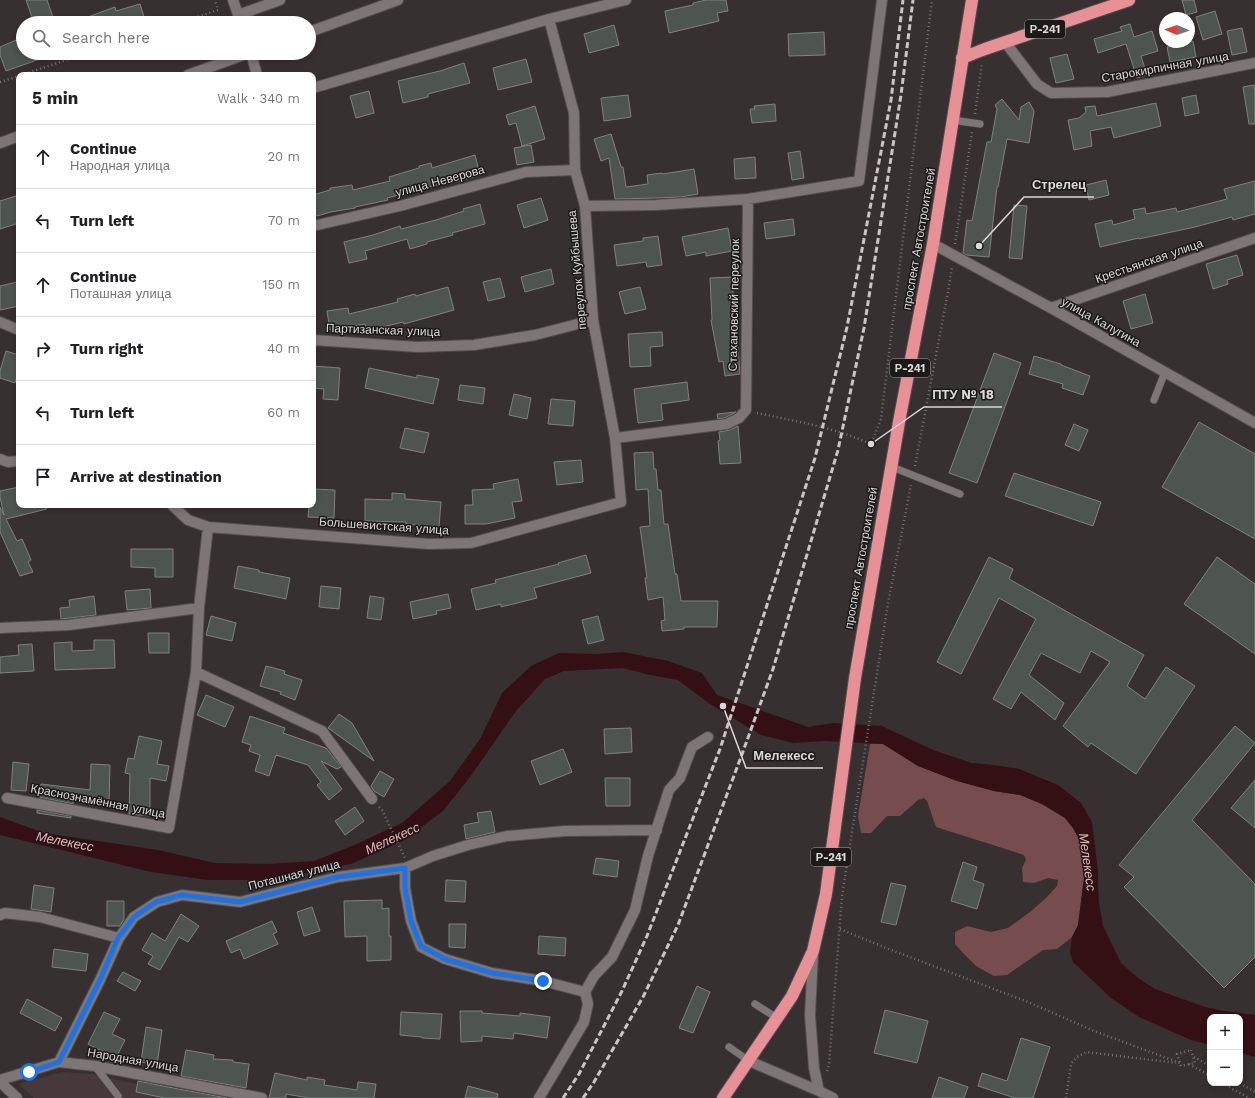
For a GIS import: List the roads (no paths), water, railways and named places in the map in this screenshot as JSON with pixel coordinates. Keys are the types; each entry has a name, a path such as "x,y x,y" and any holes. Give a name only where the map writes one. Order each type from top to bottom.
{"highway":[{"name":"проспект Автостроителей","path":"723,1098 792,996 813,951 826,894 855,678 933,244 972,0"},
{"name":"Р-241","path":"962,58 1129,0"}],"street":[{"path":"233,0 239,16"},
{"path":"246,16 280,0"},
{"path":"316,29 398,0"},
{"path":"316,87 549,19 626,0"},
{"path":"585,206 656,205 748,199 859,181 882,0"},
{"name":"переулок Куйбышева","path":"549,19 574,113 575,170 585,206 593,320 615,438 621,502"},
{"name":"Старокирпичная улица","path":"1005,42 1037,84 1051,93 1107,92 1255,63"},
{"path":"196,72 230,60"},
{"path":"253,60 257,72"},
{"path":"0,143 16,137"},
{"name":"улица Неверова","path":"316,225 400,206 526,172 575,170"},
{"name":"Стахановский переулок","path":"615,438 727,424 739,418 746,410 748,199"},
{"name":"Крестьянская улица","path":"1050,308 1255,238"},
{"name":"улица Калугина","path":"933,244 1255,423"},
{"name":"Партизанская улица","path":"316,340 418,347 474,344 535,336 593,320"},
{"path":"0,321 16,321"},
{"path":"0,321 16,329"},
{"path":"0,459 8,462 16,461"},
{"name":"Большевистская улица","path":"175,508 188,520 208,526 429,544 471,543 621,502"},
{"name":"Краснознамённая улица","path":"7,798 169,828 196,672 199,608 208,526"},
{"path":"0,628 69,625 199,608"},
{"path":"196,672 322,731 372,799"},
{"path":"538,1098 584,1022 588,1004 585,992 594,976 612,957 635,910 648,856 669,790 680,778 692,747 708,737"},
{"name":"Поташная улица","path":"59,1062 100,980 118,938 134,917 156,902 182,895 240,902 338,877 434,856 468,845 507,836 565,831 656,830"},
{"path":"405,863 405,888 411,921 421,946 445,959 492,973 543,981 585,992"},
{"path":"0,915 5,913 40,917 118,938"},
{"path":"813,951 810,1014 814,1068 819,1094"},
{"path":"749,1061 819,1094 833,1098"},
{"name":"Народная улица","path":"0,1081 59,1062 96,1066 262,1098"},
{"path":"0,1081 17,1098"}],"lane":[{"path":"952,120 977,123"},
{"path":"1154,400 1165,372"},
{"path":"892,467 960,494"},
{"path":"755,1004 777,1018"},
{"path":"729,1047 749,1061"},
{"path":"96,1066 118,1096"}],"water":[{"path":"623,652 668,661 702,673 717,695 808,727 833,723 882,726 933,750 972,763 1019,769 1058,785 1081,803 1092,822 1098,871 1099,903 1103,926 1121,963 1138,978 1155,989 1205,1007 1255,1015 1255,1057 1243,1054 1243,1014 1207,1014 1207,1044 1191,1040 1139,1017 1111,998 1073,962 1070,952 1072,937 1078,925 1084,878 1081,843 1073,828 1065,818 1042,804 1020,795 994,791 957,781 918,766 883,744 824,741 793,743 761,735 710,704 678,680 623,668 564,671 545,679 516,711 470,777 443,811 403,841 351,864 302,874 261,880 208,880 151,872 0,835 0,817 44,833 158,850 215,863 268,864 314,861 352,846 402,823 450,781 480,739 502,693 531,666 559,653 596,654"}],"railway":[{"path":"563,1098 579,1074 622,991 647,936 720,749 815,458 847,327 891,100 903,0"},
{"path":"583,1098 594,1082 643,997 678,925 773,669 838,450 864,328 901,95 913,0"}],"place":[{"name":"Стрелец","path":"979,246"},
{"name":"ПТУ № 18","path":"871,444"},
{"name":"Мелекесс","path":"723,706"}]}
